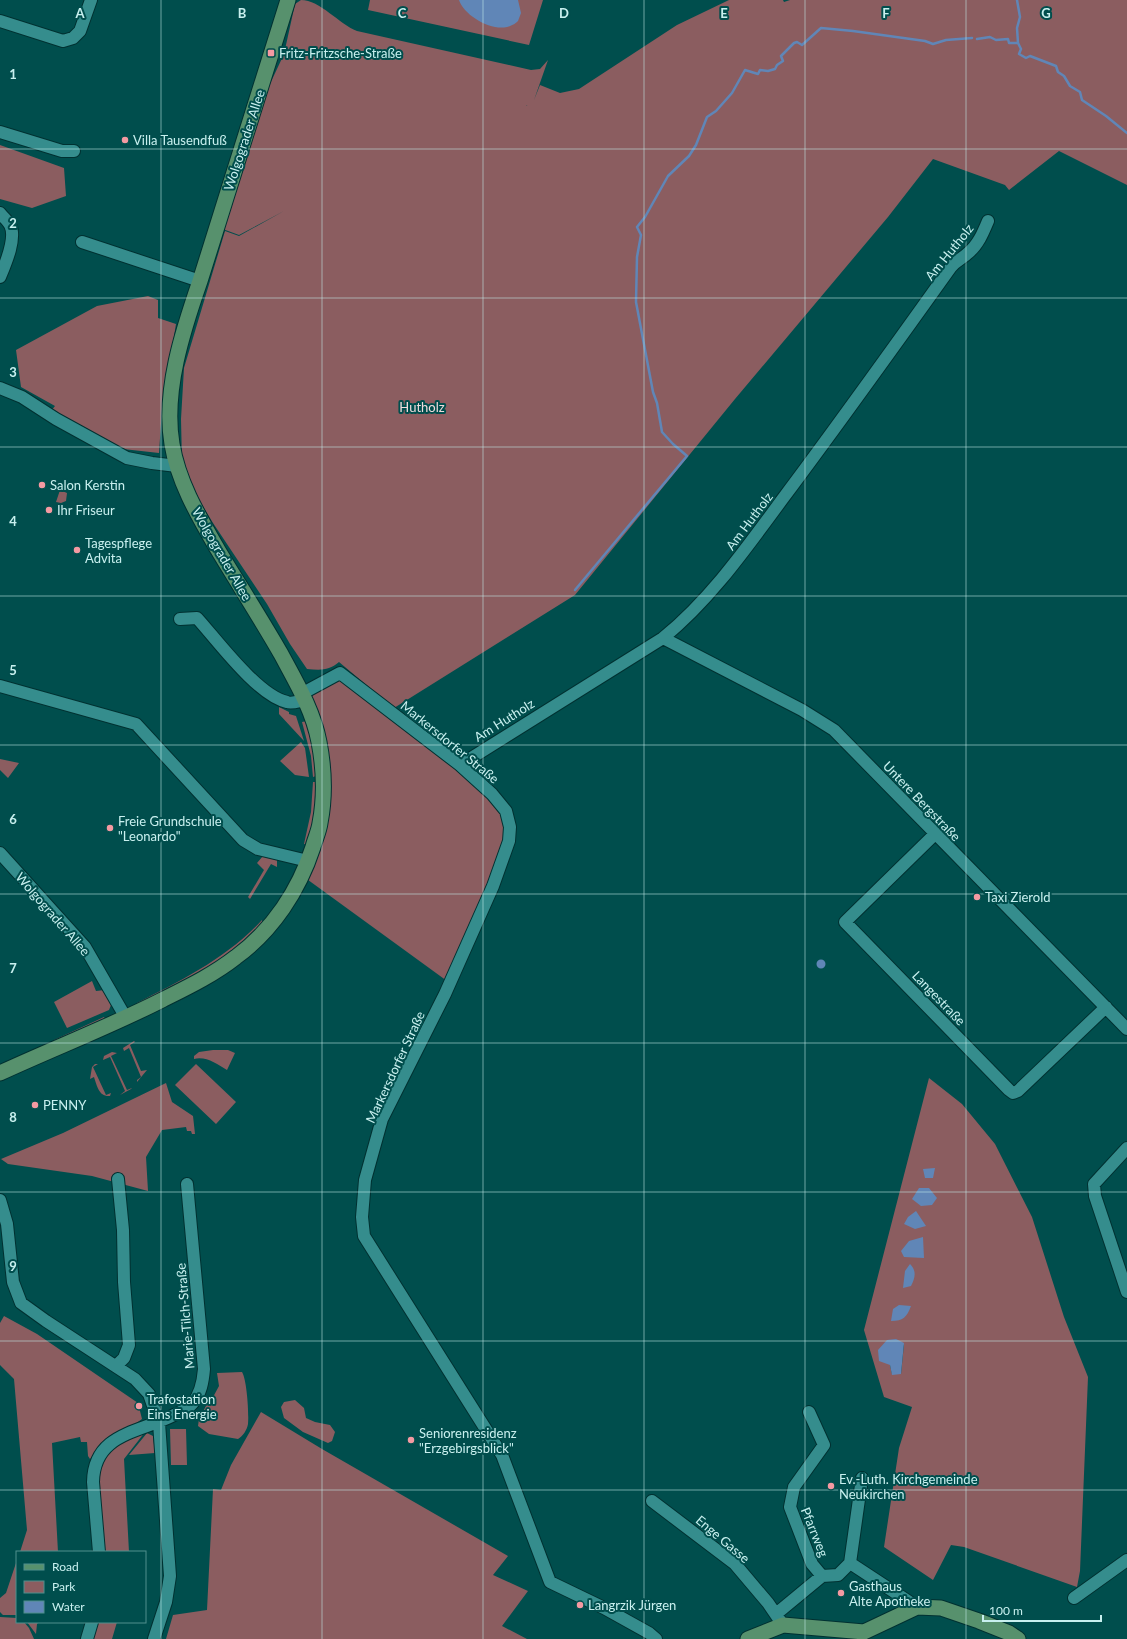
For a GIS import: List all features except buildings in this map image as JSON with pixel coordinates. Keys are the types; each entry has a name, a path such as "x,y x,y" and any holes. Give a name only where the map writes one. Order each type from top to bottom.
{"main road":[{"name":"Wolgograder Allee","path":"0,1073 126,1018 206,979 238,956 256,940 284,908 301,880 320,823 324,785 319,740 304,697 267,630 196,513 177,466 171,443 171,393 174,368 185,323 200,281 288,0"},
{"path":"748,1639 780,1620 865,1635 917,1607 941,1608 979,1621 1018,1639"}],"street":[{"path":"0,21 63,41 73,38 80,31 91,0"},
{"path":"0,132 62,151 74,151"},
{"path":"0,213 11,226 12,233 10,250 0,277"},
{"name":"Am Hutholz","path":"460,765 662,638 681,623 746,550 843,419 952,267 976,244 984,232 988,221"},
{"path":"82,242 200,281"},
{"path":"0,388 22,398 56,419 128,458 177,466"},
{"path":"180,619 197,618 248,676 272,697 288,703 304,697"},
{"name":"Untere Bergstraße","path":"662,638 802,710 834,730 1127,1029"},
{"name":"Markersdorfer Straße","path":"304,697 340,673 460,765 492,794 506,811 509,820 509,841 493,886 445,994 382,1119 365,1180 362,1217 364,1236 502,1454 550,1582 604,1608 649,1633 656,1639"},
{"path":"0,686 136,724 243,840 258,849 308,861"},
{"name":"Langestraße","path":"935,834 845,922 1008,1090 1013,1093 1018,1091 1106,1007"},
{"name":"Wolgograder Allee","path":"0,853 85,947 126,1018"},
{"path":"1127,1148 1094,1184 1095,1196 1127,1292"},
{"path":"116,1366 124,1358 129,1346 124,1282 123,1230 118,1179"},
{"name":"Marie-Tilch-Straße","path":"99,1551 93,1482 94,1471 98,1458 105,1448 119,1438 158,1423 185,1410 198,1395 203,1383 204,1367 187,1184"},
{"path":"0,1200 7,1224 13,1282 21,1303 135,1379 149,1394 158,1423 170,1576 166,1602 154,1639"},
{"name":"Pfarrweg","path":"809,1412 824,1445 794,1488 790,1507 812,1564 822,1576"},
{"path":"862,1478 850,1563 917,1607"},
{"name":"Enge Gasse","path":"652,1501 735,1564 780,1620"},
{"path":"1074,1598 1127,1560"},
{"name":"Pfarrweg","path":"780,1620 822,1576 838,1575 850,1563"},
{"path":"86,1639 92,1623"}],"green space":[{"name":"Hutholz","path":"301,0 315,4 350,28 357,31 531,70 540,69 548,60 534,100 540,85 560,93 579,89 677,25 729,0 783,0 784,2 790,0 1127,0 1127,185 1059,151 1009,190 1005,185 933,159 888,217 735,399 575,595 394,708 339,662 332,667 320,670 307,669 290,644 267,604 213,523 195,493 182,463 181,419 184,368 225,231 239,236 284,211 239,235 220,228 269,86 284,54 295,4"},
{"path":"370,0 543,0 529,45 368,10"},
{"path":"0,145 64,168 66,196 32,208 0,199"},
{"path":"148,296 158,300 158,318 176,324 162,409 159,453 123,449 51,411 55,406 21,387 16,350 97,306"},
{"path":"60,490 67,493 66,501 61,503 56,502"},
{"path":"339,679 458,766 500,812 507,827 490,885 447,981 304,877 326,817 310,695"},
{"path":"279,707 289,712 289,714 296,716 304,741 279,714"},
{"path":"307,721 314,744 316,776 313,777 311,756 302,722"},
{"path":"301,742 305,748 309,777 295,775 280,761"},
{"path":"0,759 19,763 8,778 0,770"},
{"path":"313,782 316,782 318,795 309,845 304,844 311,812"},
{"path":"263,856 277,860 277,867 271,864 250,899 248,897 264,870 257,863"},
{"path":"262,920 263,926 226,959 138,1005 137,1003 171,986 219,957 248,934"},
{"path":"92,981 96,991 105,990 111,1005 109,1010 67,1028 54,1002"},
{"path":"104,1017 106,1020 55,1043 54,1040"},
{"path":"134,1041 135,1042 130,1045 141,1071 147,1070 137,1082 137,1080 141,1077 129,1048 124,1051 123,1048"},
{"path":"228,1050 235,1053 227,1070 207,1060 198,1058 194,1059 194,1056 199,1052"},
{"path":"112,1052 117,1053 111,1056 127,1090 132,1088 120,1095 125,1091 110,1057 103,1060 104,1056"},
{"path":"95,1064 98,1064 93,1067 106,1095 111,1093 110,1096 103,1095 101,1093 97,1087 94,1077 90,1079 92,1067"},
{"path":"196,1064 236,1102 216,1124 175,1085"},
{"path":"929,1078 962,1104 995,1144 1032,1217 1064,1317 1088,1377 1080,1571 1077,1587 964,1547 951,1545 933,1580 884,1547 899,1448 912,1407 884,1397 864,1330","holes":["904,1344 901,1374 892,1374 890,1365"]},
{"path":"166,1083 172,1102 193,1116 195,1134 192,1134 191,1131 187,1131 186,1127 162,1130 146,1157 148,1191 92,1176 8,1164 1,1159 63,1133"},
{"path":"4,1316 37,1334 138,1403 142,1419 97,1451 90,1459 88,1456 87,1442 81,1442 80,1437 52,1443 58,1551 20,1551 27,1530 14,1379 0,1365 0,1323"},
{"path":"242,1372 244,1376 248,1405 248,1424 246,1431 238,1439 209,1434 198,1426 199,1419 219,1386 217,1373"},
{"path":"295,1400 304,1408 306,1418 315,1422 330,1425 335,1432 332,1441 328,1443 303,1432 284,1418 281,1407 284,1402"},
{"path":"261,1412 322,1449 508,1556 493,1575 528,1591 502,1626 527,1639 166,1639 173,1615 207,1610 213,1489 221,1490 231,1465"},
{"path":"170,1429 186,1429 187,1465 171,1465"},
{"path":"145,1432 124,1459 129,1551 104,1551 95,1483 99,1466 113,1446"},
{"path":"147,1433 153,1436 155,1453 129,1455"},
{"path":"16,1563 16,1615 3,1615 0,1612 0,1598 6,1593"},
{"path":"0,1617 16,1618 16,1623 25,1623 34,1639 0,1639"},
{"path":"28,1623 38,1623 36,1634"},
{"path":"95,1623 117,1623 112,1639 90,1639"}],"water":[{"path":"459,0 518,0 521,13 518,21 513,25 503,28 496,27 480,22 473,17 462,6"},
{"path":"821,959 826,964 821,969 816,964"},
{"path":"935,1168 933,1178 925,1178 923,1169"},
{"path":"919,1188 929,1188 937,1198 932,1205 921,1206 912,1199"},
{"path":"916,1211 926,1226 915,1229 904,1224 908,1217"},
{"path":"923,1237 924,1258 904,1257 901,1251 909,1241"},
{"path":"910,1264 914,1269 914,1280 911,1286 903,1288 905,1271"},
{"path":"899,1305 911,1306 904,1318 891,1321 893,1309"},
{"path":"896,1339 904,1343 901,1374 892,1375 890,1365 879,1361 878,1350 887,1340"}],"waterway":[{"path":"1017,0 1020,17 1017,28 1018,43"},
{"path":"575,590 687,456 662,432 657,403 653,392 636,302 637,257 641,235 637,227 645,217 668,176 689,156 696,145 707,117 716,111 732,93 745,70 758,74 760,70 768,71 775,69 777,65 783,61 781,56 794,43 797,42 802,45 821,28 925,41 933,44 946,40 972,38"},
{"path":"977,39 990,37 996,40 1008,39 1009,43 1018,43 1021,49 1019,54 1026,58 1030,56 1056,66 1058,72 1064,76 1070,86 1080,92 1082,100 1106,116 1127,133"}],"place":[{"name":"Fritz-Fritzsche-Straße","path":"271,53"},
{"name":"Villa Tausendfuß","path":"125,140"},
{"name":"Salon Kerstin","path":"42,485"},
{"name":"Ihr Friseur","path":"49,510"},
{"name":"Tagespflege Advita","path":"77,550"},
{"name":"Freie Grundschule \"Leonardo\"","path":"110,828"},
{"name":"Taxi Zierold","path":"977,897"},
{"name":"PENNY","path":"35,1105"},
{"name":"Trafostation Eins Energie","path":"139,1406"},
{"name":"Seniorenresidenz \"Erzgebirgsblick\"","path":"411,1440"},
{"name":"Ev.-Luth. Kirchgemeinde Neukirchen","path":"831,1486"},
{"name":"Gasthaus Alte Apotheke","path":"841,1593"},
{"name":"Langrzik Jürgen","path":"580,1605"}]}
